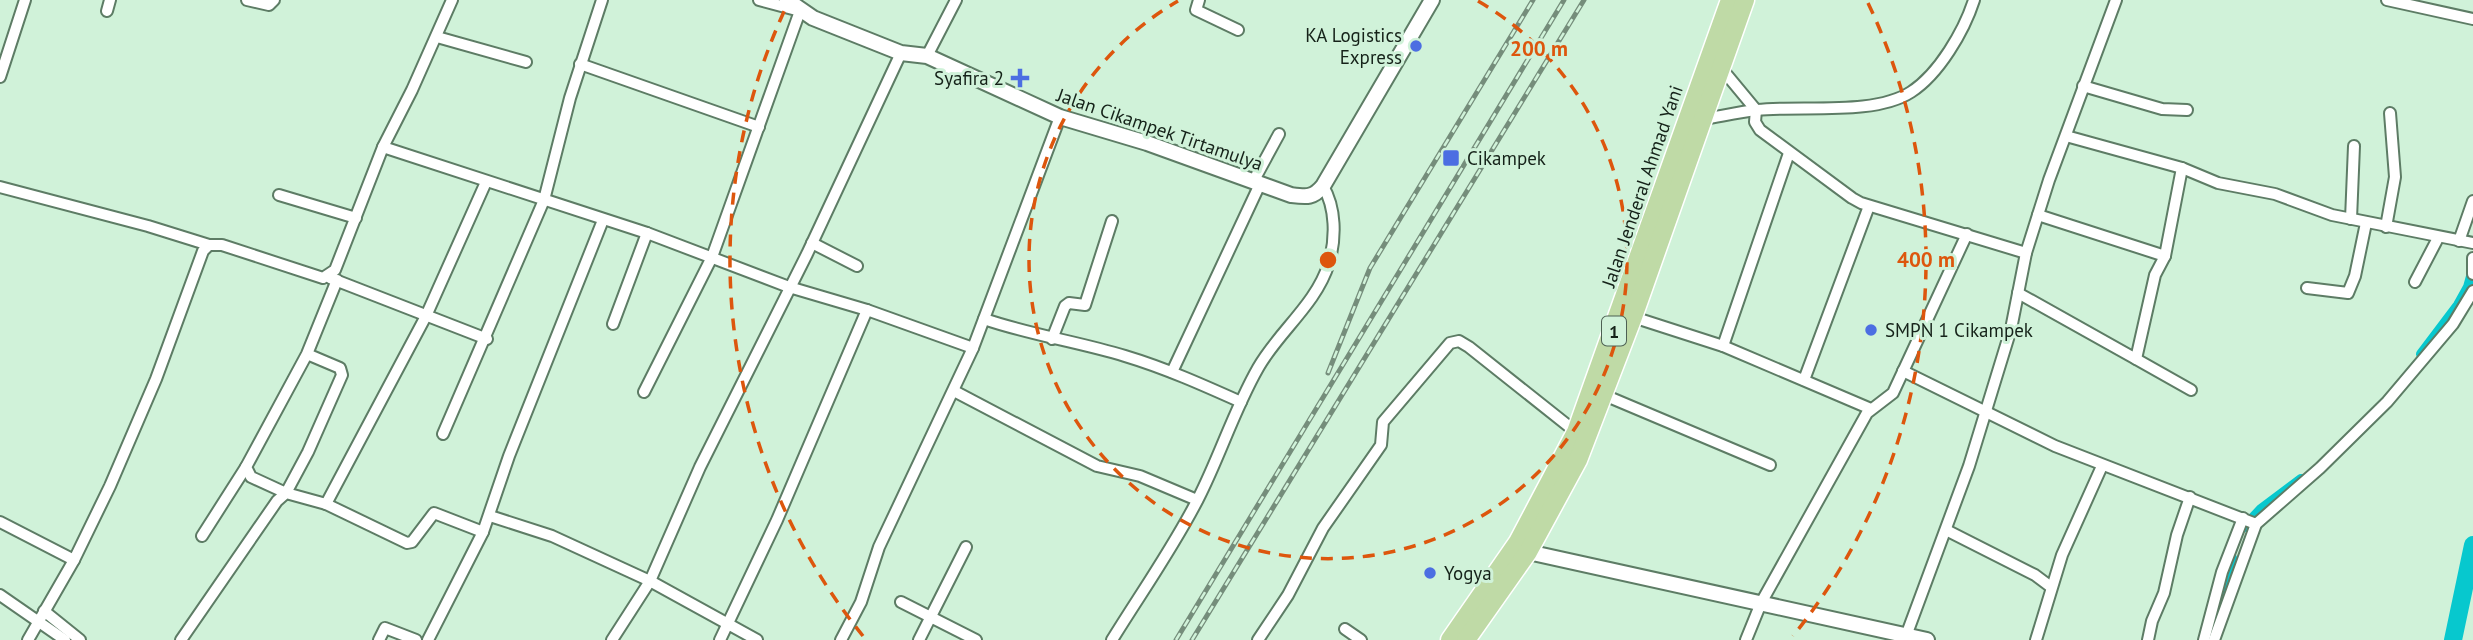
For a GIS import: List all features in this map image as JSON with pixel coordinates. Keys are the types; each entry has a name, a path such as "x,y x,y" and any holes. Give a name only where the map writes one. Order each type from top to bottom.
{"highway":[{"path":"1702,76 1720,0"},
{"path":"1730,48 1748,25 1756,0"},
{"name":"Jalan Jenderal Ahmad Yani","path":"1450,640 1523,547 1576,432 1621,313 1702,76 1739,4"},
{"name":"Jalan Jenderal Ahmad Yani","path":"1466,640 1578,460 1633,317 1730,48 1739,4"}],"street":[{"path":"0,76 25,0"},
{"path":"247,0 264,5 274,0"},
{"path":"202,536 246,467 307,354 332,279 383,147 437,37 452,0"},
{"path":"443,434 487,339 544,200 580,64 602,0"},
{"path":"644,392 712,257 800,10 759,0"},
{"name":"Jalan Cikampek Tirtamulya","path":"787,0 800,10 901,53 927,56 1060,117 1147,143 1291,195 1309,197 1316,195 1323,186"},
{"path":"927,56 956,0"},
{"path":"1199,0 1196,9 1238,30"},
{"path":"1112,640 1197,500 1241,402 1276,340 1305,307 1329,262 1334,214 1323,186 1432,0"},
{"path":"1704,119 1756,110 1868,105 1911,92 1949,48 1974,0"},
{"path":"1897,637 1946,530 2011,329 2026,253 2038,215 2116,0"},
{"path":"2387,0 2473,19"},
{"path":"437,37 526,62"},
{"path":"612,640 650,581 700,467 812,243 901,53"},
{"path":"580,64 759,127"},
{"path":"1722,69 1756,110 1755,122 1760,130 1852,198 1869,206 2026,253"},
{"path":"2083,86 2147,106 2187,110"},
{"path":"2386,227 2395,177 2390,113"},
{"path":"841,640 861,602 879,547 973,348 1060,117"},
{"path":"1172,372 1279,134"},
{"path":"2066,136 2182,168 2218,183 2275,194 2366,223 2473,243"},
{"path":"2351,219 2354,146"},
{"path":"383,147 648,233 789,287 867,310 973,348"},
{"path":"1723,346 1789,153"},
{"path":"2136,359 2155,275 2165,256 2182,168"},
{"path":"326,504 425,316 486,182"},
{"path":"0,187 137,222 209,245 222,245 315,277 332,279 487,339"},
{"path":"279,195 356,218"},
{"path":"2459,241 2473,201"},
{"path":"1804,380 1869,206"},
{"path":"2038,215 2165,256"},
{"path":"428,640 490,516 509,456 603,219"},
{"path":"1052,339 1065,306 1069,303 1085,305 1112,221"},
{"path":"2307,288 2348,293 2355,276 2366,223"},
{"path":"613,324 648,233"},
{"path":"1746,640 1761,603 1871,409 1889,398 1967,234"},
{"path":"2416,282 2438,238"},
{"path":"812,243 857,266"},
{"path":"28,640 74,560 142,413 198,258 209,245"},
{"path":"2204,640 2222,572 2250,521 2320,468 2387,402 2453,324 2473,291"},
{"path":"2018,293 2191,390"},
{"path":"720,640 867,310"},
{"path":"1633,317 1723,346 1871,409"},
{"path":"984,319 1052,339 1123,355 1172,372 1241,402"},
{"path":"1258,640 1288,595 1323,528 1381,445 1383,422 1450,343 1459,341 1469,347 1576,432"},
{"path":"181,640 277,500 286,493 309,452 342,375 340,368 307,354"},
{"path":"1903,371 1985,413 2102,466 2250,521"},
{"path":"954,391 1097,466 1153,481 1197,500"},
{"path":"1604,395 1770,464"},
{"path":"2036,640 2071,531 2102,466"},
{"path":"246,467 251,477 286,493 326,504 407,543 412,542 434,513 483,532"},
{"path":"2148,640 2152,621 2164,593 2189,497"},
{"path":"490,516 552,536 650,581 757,640"},
{"path":"2214,640 2250,521"},
{"path":"0,522 74,560"},
{"path":"1946,530 2035,575 2051,587"},
{"path":"919,640 966,547"},
{"path":"1523,547 1897,637 1927,640"},
{"path":"0,595 42,615 80,640"},
{"path":"901,602 976,640"},
{"path":"42,615 65,640"},
{"path":"379,640 385,628 416,640"},
{"path":"1345,629 1361,640"}],"waterway":[{"path":"2421,354 2458,305 2468,287 2473,269"},
{"path":"2244,527 2261,509 2301,479"},
{"path":"2453,640 2473,545"},
{"path":"2215,620 2232,558"}],"railway":[{"path":"1328,373 1370,268 1533,0"},
{"path":"1176,640 1564,0"},
{"path":"1192,640 1584,0"}],"place":[{"name":"KA Logistics Express","path":"1416,46"},
{"name":"Syafira 2","path":"1020,78"},
{"name":"Cikampek","path":"1451,158"},
{"name":"SMPN 1 Cikampek","path":"1871,330"},
{"name":"Yogya","path":"1430,573"}]}
